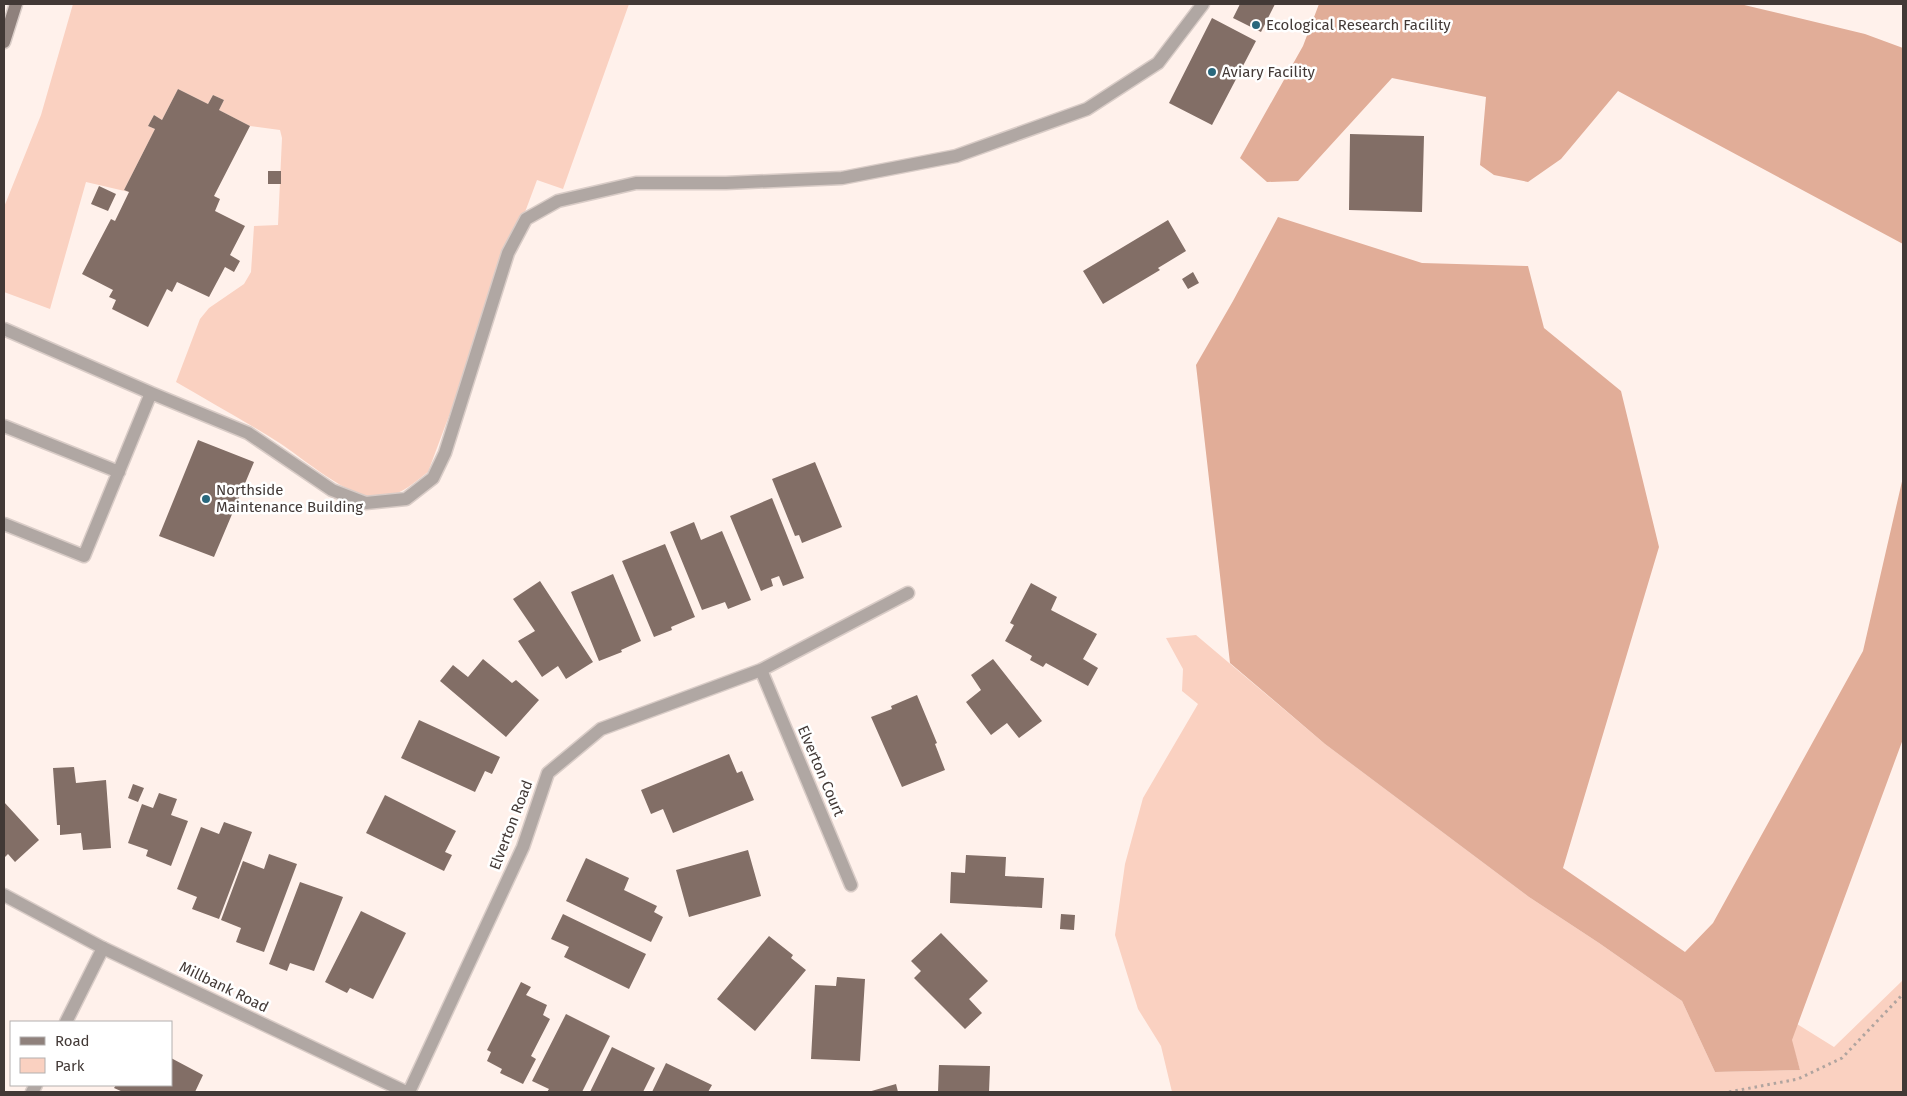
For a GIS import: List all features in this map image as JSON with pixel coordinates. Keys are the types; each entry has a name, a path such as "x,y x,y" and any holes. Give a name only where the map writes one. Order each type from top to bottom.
{"main road":[{"path":"4,42 16,4"}],"street":[{"path":"4,329 151,394 248,433 332,490 366,503 406,499 433,478 446,453 508,254 526,219 558,201 636,183 726,183 842,178 956,156 1087,109 1158,62 1203,4"},
{"path":"4,524 84,556 151,394"},
{"path":"4,426 119,472"},
{"name":"Elverton Road","path":"407,1092 523,847 548,773 601,729 761,670 908,593"},
{"name":"Elverton Court","path":"761,670 851,885"},
{"name":"Millbank Road","path":"4,895 103,948 407,1092"},
{"path":"66,1021 103,948"}],"path":[{"path":"1729,1092 1798,1080 1842,1058 1903,994"}],"green space":[{"path":"73,4 629,4 563,189 537,180 428,472 413,484 385,497 372,497 344,487 266,434 176,382 200,319 209,308 244,284 251,272 254,226 278,225 282,138 280,130 250,126 219,110 224,100 213,95 208,104 178,89 162,120 154,115 148,126 155,129 124,190 129,192 86,182 50,309 4,292 4,207 41,115"},
{"path":"1196,635 1325,744 1529,897 1682,1001 1715,1072 1800,1070 1791,1040 1797,1024 1834,1047 1903,980 1903,1092 1172,1092 1161,1046 1138,1009 1115,935 1125,864 1143,798 1198,704 1182,691 1183,669 1166,638"}],"shaded area":[{"path":"1319,4 1740,4 1865,34 1903,48 1903,244 1618,91 1561,159 1528,182 1494,175 1480,165 1486,97 1392,78 1298,181 1267,182 1240,158 1303,46"},
{"path":"1278,217 1422,263 1528,266 1544,328 1621,391 1659,547 1563,868 1685,952 1713,923 1863,651 1903,477 1903,739 1792,1040 1800,1070 1715,1072 1682,1001 1529,897 1325,744 1230,663 1196,365"}],"building":[{"name":"Ecological Research Facility","path":"1240,4 1275,4 1261,32 1233,18"},
{"name":"Aviary Facility","path":"1212,18 1256,41 1212,125 1169,103"},
{"path":"178,89 208,104 213,95 224,100 219,110 250,126 214,196 220,199 215,211 245,226 230,255 240,261 234,272 225,267 209,297 177,282 172,292 167,289 148,327 112,309 116,300 109,297 113,290 82,274 111,219 115,221 129,192 124,190 155,129 148,126 154,115 162,120"},
{"path":"1350,134 1424,136 1422,212 1349,210"},
{"path":"268,171 281,171 281,184 268,184"},
{"path":"99,186 116,194 108,211 91,204"},
{"path":"1168,220 1186,251 1158,268 1160,270 1103,304 1083,271"},
{"path":"1193,272 1199,283 1188,289 1182,279"},
{"name":"Northside Maintenance Building","path":"198,440 254,462 214,557 159,536"},
{"path":"815,462 842,527 802,543 799,535 795,536 772,479"},
{"path":"772,498 804,578 783,586 779,576 771,579 773,586 761,591 730,516"},
{"path":"694,522 701,540 722,531 751,600 728,609 725,602 702,610 670,532"},
{"path":"665,544 695,617 671,627 672,630 654,637 622,561"},
{"path":"613,574 641,641 621,650 622,652 599,661 571,592"},
{"path":"540,581 593,662 566,679 558,666 542,677 518,641 535,631 513,599"},
{"path":"1031,583 1057,597 1051,610 1097,634 1083,659 1098,668 1088,686 1046,663 1043,667 1030,660 1032,656 1005,641 1014,625 1010,623"},
{"path":"483,659 512,683 516,680 539,700 506,737 440,681 453,665 468,677"},
{"path":"993,659 1042,721 1019,738 1007,723 991,735 966,702 981,690 971,675"},
{"path":"917,695 937,743 935,744 945,770 902,787 871,717 892,709 891,706"},
{"path":"419,720 500,757 492,774 485,771 475,792 401,758"},
{"path":"729,754 737,773 742,771 754,800 673,833 663,809 651,814 641,790"},
{"path":"74,767 76,783 106,780 111,848 83,850 81,833 60,835 60,825 57,825 53,768"},
{"path":"133,784 144,788 138,802 128,798"},
{"path":"159,793 177,799 171,815 188,821 171,866 146,856 148,850 128,843 142,804 153,808"},
{"path":"385,795 456,831 445,852 452,855 444,871 366,833"},
{"path":"4,802 39,840 15,862 8,854 4,858"},
{"path":"224,822 252,832 219,919 192,909 197,897 177,889 201,827 219,834"},
{"path":"748,850 761,896 689,917 676,870"},
{"path":"269,854 297,864 264,952 236,942 241,928 221,920 243,861 264,869"},
{"path":"966,855 1006,857 1005,876 1044,878 1042,908 950,903 951,872 965,873"},
{"path":"586,858 629,878 624,890 657,906 654,912 663,917 651,942 566,901"},
{"path":"300,882 343,897 314,971 290,963 287,971 269,964"},
{"path":"361,911 406,933 373,999 350,988 347,993 325,982"},
{"path":"563,914 646,954 629,989 564,957 569,947 551,939"},
{"path":"1061,914 1075,915 1074,930 1060,929"},
{"path":"941,933 988,981 969,999 982,1013 965,1029 914,978 921,971 911,961"},
{"path":"769,936 793,955 791,958 806,970 755,1031 717,999"},
{"path":"837,977 865,979 860,1061 811,1059 815,985 836,986"},
{"path":"521,982 531,987 526,995 547,1005 543,1015 550,1019 531,1056 536,1059 523,1084 500,1073 502,1069 487,1061 491,1052 487,1050"},
{"path":"566,1014 610,1036 582,1092 547,1092 549,1089 532,1081"},
{"path":"612,1047 655,1068 643,1092 590,1092"},
{"path":"172,1059 203,1075 195,1092 123,1092 114,1088 115,1086 172,1086"},
{"path":"666,1063 712,1085 708,1092 652,1092"},
{"path":"939,1065 990,1066 989,1092 938,1092"},
{"path":"896,1084 898,1092 868,1092"}],"place":[{"name":"Ecological Research Facility","path":"1256,25"},
{"name":"Aviary Facility","path":"1212,72"},
{"name":"Northside Maintenance Building","path":"206,499"}]}
